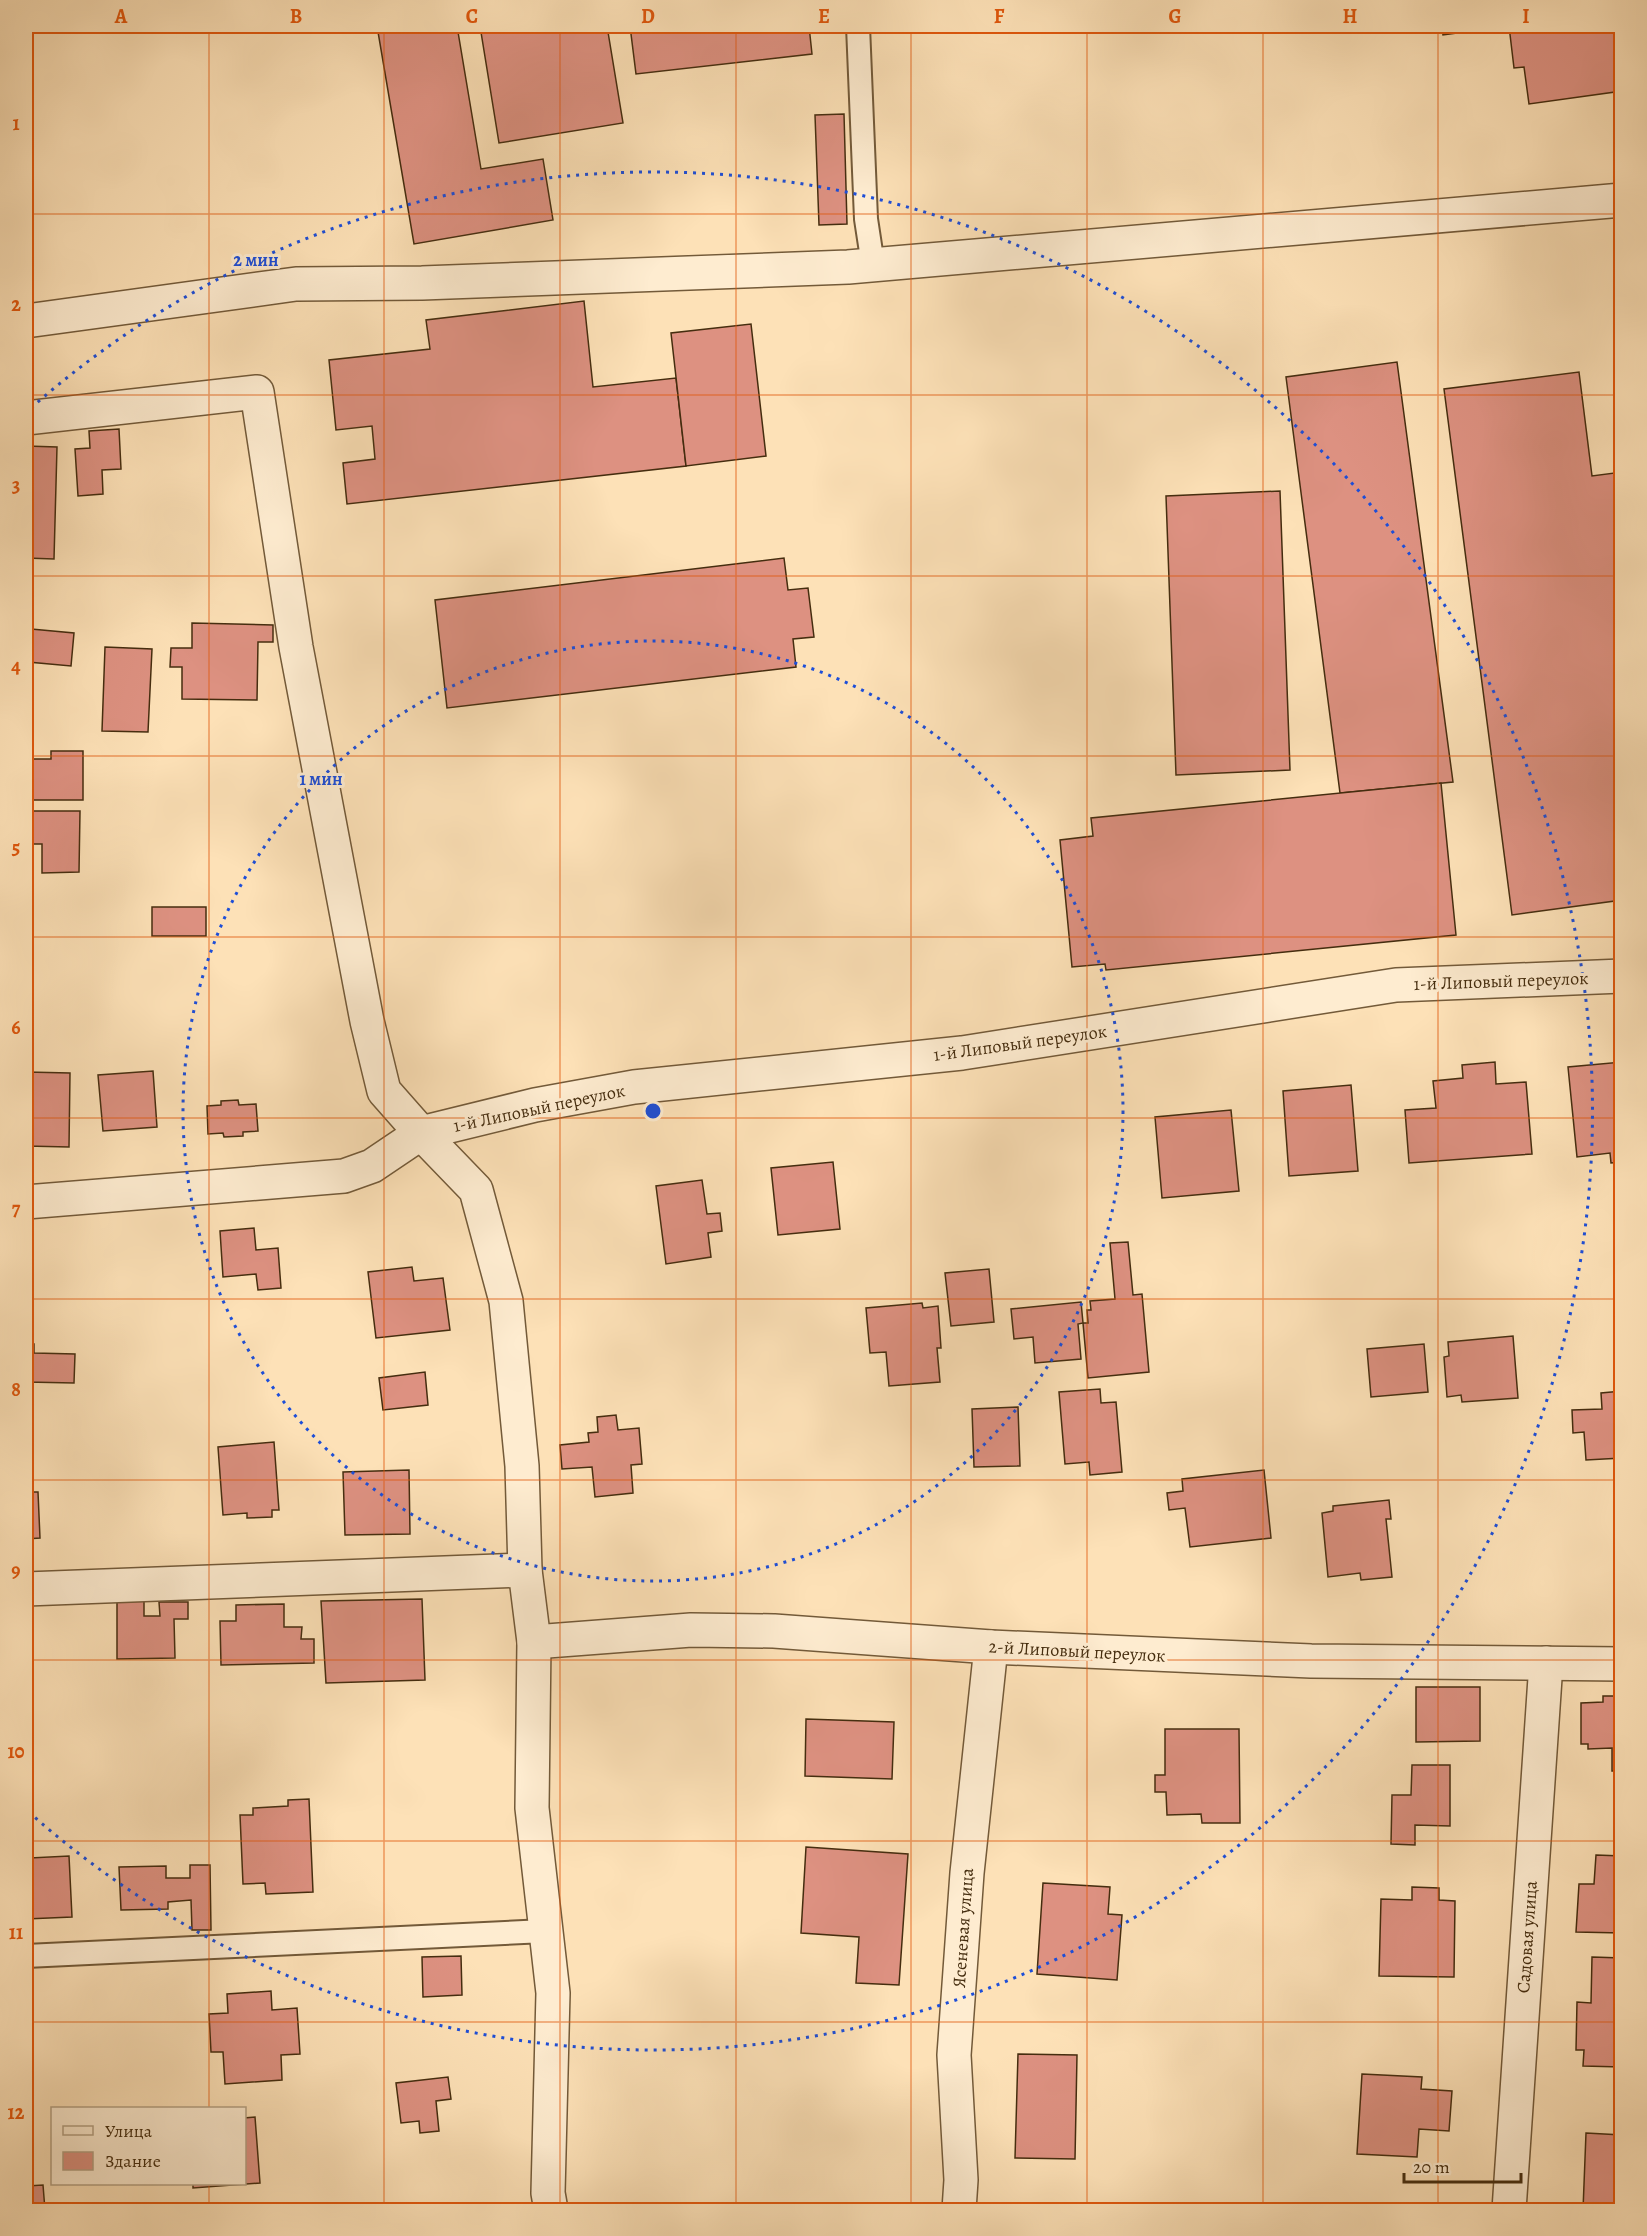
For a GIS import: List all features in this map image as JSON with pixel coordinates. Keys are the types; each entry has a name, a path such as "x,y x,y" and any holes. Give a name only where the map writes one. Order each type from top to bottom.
{"street":[{"path":"26,321 296,284 422,283 873,265 1622,200"},
{"path":"26,418 257,392 296,647 367,1021 384,1091 421,1134 476,1190 506,1301 522,1466 525,1570 534,1642 532,1808 554,1993 549,2193 551,2211"},
{"name":"1-й Липовый переулок","path":"26,1202 344,1176 372,1166 421,1134 535,1105 634,1087 962,1053 1396,986 1622,976"},
{"path":"26,1589 525,1570"},
{"name":"2-й Липовый переулок","path":"534,1642 690,1629 774,1631 991,1647 1311,1661 1622,1665"},
{"name":"Ясеневая улица","path":"959,2211 961,2180 954,2055 967,1873 991,1647"},
{"name":"Садовая улица","path":"1509,2211 1546,1663"}],"lane":[{"path":"858,26 866,219 873,265"},
{"path":"26,1956 545,1931"}],"building":[{"path":"377,26 457,26 481,169 543,159 553,220 414,244"},
{"path":"480,26 607,26 623,123 499,143"},
{"path":"630,26 809,26 812,54 636,74"},
{"path":"1442,26 1509,26 1443,35"},
{"path":"1509,26 1622,26 1622,91 1529,104 1524,67 1514,68"},
{"path":"844,114 847,224 819,225 815,115"},
{"path":"584,301 593,387 676,378 686,466 347,504 343,463 375,459 372,426 336,430 329,360 430,349 426,320"},
{"path":"751,324 766,456 686,466 671,333"},
{"path":"1397,362 1453,782 1340,793 1286,377"},
{"path":"1579,372 1592,476 1622,472 1622,900 1512,915 1444,389"},
{"path":"119,429 121,469 102,470 103,494 78,496 75,449 90,448 89,431"},
{"path":"26,446 57,447 54,559 26,558"},
{"path":"1280,491 1290,770 1176,775 1166,496"},
{"path":"784,558 788,590 808,588 814,637 793,639 796,667 447,708 435,600"},
{"path":"192,623 273,625 273,642 258,642 257,700 182,699 182,667 170,667 171,648 192,648"},
{"path":"31,629 74,633 71,666 28,662"},
{"path":"105,647 152,649 148,732 102,731"},
{"path":"51,751 83,751 83,800 26,800 26,759 51,759"},
{"path":"1441,783 1456,935 1106,970 1105,964 1072,967 1060,840 1093,836 1091,818"},
{"path":"26,811 80,811 79,872 42,873 42,844 26,844"},
{"path":"152,907 206,907 206,936 152,936"},
{"path":"1495,1062 1496,1084 1526,1082 1532,1154 1409,1163 1405,1110 1436,1108 1433,1081 1463,1078 1462,1065"},
{"path":"1622,1062 1622,1162 1611,1163 1610,1153 1577,1157 1568,1067"},
{"path":"153,1071 157,1127 103,1131 98,1075"},
{"path":"26,1072 70,1073 69,1147 26,1146"},
{"path":"1351,1085 1358,1171 1289,1176 1283,1091"},
{"path":"238,1100 239,1105 256,1104 258,1131 243,1132 243,1136 224,1137 223,1133 208,1134 207,1106 221,1105 221,1101"},
{"path":"1231,1110 1239,1191 1162,1198 1155,1117"},
{"path":"833,1162 840,1229 778,1235 771,1168"},
{"path":"702,1180 707,1214 720,1213 722,1231 708,1233 711,1257 666,1264 656,1186"},
{"path":"254,1228 256,1250 278,1248 281,1288 258,1290 256,1274 223,1277 220,1231"},
{"path":"1128,1242 1133,1295 1142,1294 1149,1372 1088,1378 1083,1323 1088,1323 1087,1310 1091,1310 1090,1301 1115,1299 1110,1243"},
{"path":"412,1267 414,1281 443,1278 450,1330 376,1338 368,1272"},
{"path":"989,1269 994,1322 951,1326 945,1273"},
{"path":"1081,1302 1083,1323 1078,1324 1081,1359 1035,1363 1033,1337 1014,1339 1011,1309"},
{"path":"922,1303 923,1308 938,1306 941,1348 937,1348 940,1382 889,1386 886,1352 870,1353 866,1308"},
{"path":"1513,1336 1518,1398 1462,1402 1461,1395 1447,1397 1444,1357 1449,1356 1448,1342"},
{"path":"26,1344 34,1344 34,1353 75,1354 74,1383 26,1382"},
{"path":"1424,1344 1428,1392 1371,1397 1367,1349"},
{"path":"425,1372 428,1405 383,1410 379,1378"},
{"path":"1100,1389 1101,1403 1116,1402 1122,1472 1090,1475 1089,1462 1065,1464 1059,1392"},
{"path":"1622,1391 1622,1458 1586,1460 1584,1432 1573,1433 1572,1410 1602,1409 1601,1393"},
{"path":"1018,1407 1020,1466 974,1467 972,1409"},
{"path":"616,1415 618,1430 639,1428 642,1464 631,1465 633,1493 595,1497 592,1467 562,1469 560,1445 589,1442 588,1433 598,1432 597,1417"},
{"path":"274,1442 279,1510 272,1510 272,1517 247,1518 247,1513 223,1515 218,1447"},
{"path":"409,1470 410,1534 345,1535 343,1472"},
{"path":"1264,1470 1271,1538 1190,1547 1185,1508 1169,1510 1167,1493 1183,1491 1182,1479"},
{"path":"26,1492 38,1492 40,1538 26,1539"},
{"path":"1389,1500 1391,1519 1386,1519 1392,1577 1361,1580 1360,1573 1328,1577 1322,1513 1333,1511 1333,1506"},
{"path":"422,1599 425,1680 326,1683 321,1601"},
{"path":"144,1601 144,1616 160,1616 159,1602 188,1602 188,1619 174,1619 175,1658 117,1659 117,1602"},
{"path":"284,1604 284,1627 302,1627 301,1639 314,1639 314,1663 221,1665 220,1621 236,1621 236,1605"},
{"path":"1416,1687 1480,1687 1480,1741 1416,1742"},
{"path":"1603,1696 1622,1696 1622,1771 1612,1771 1612,1748 1588,1749 1588,1744 1581,1744 1581,1703 1603,1702"},
{"path":"806,1719 894,1722 892,1779 805,1776"},
{"path":"1165,1729 1239,1729 1240,1823 1202,1823 1201,1814 1167,1815 1166,1792 1155,1792 1155,1775 1165,1775"},
{"path":"1412,1765 1450,1765 1450,1826 1415,1825 1415,1845 1391,1844 1392,1795 1411,1795"},
{"path":"309,1799 313,1892 266,1894 265,1883 243,1884 240,1815 253,1815 253,1808 288,1806 288,1800"},
{"path":"26,1841 30,1841 30,1858 69,1856 72,1917 26,1919"},
{"path":"806,1847 908,1854 899,1985 856,1983 859,1937 801,1933"},
{"path":"1596,1855 1622,1856 1622,1933 1576,1932 1579,1884 1594,1884"},
{"path":"190,1865 210,1865 211,1930 192,1930 191,1900 168,1902 168,1909 121,1910 119,1867 166,1866 166,1878 190,1878"},
{"path":"1043,1883 1110,1887 1108,1914 1122,1915 1117,1980 1037,1974"},
{"path":"1412,1887 1439,1888 1439,1900 1455,1901 1454,1977 1379,1976 1381,1899 1412,1900"},
{"path":"461,1956 462,1995 423,1997 422,1957"},
{"path":"1592,1957 1622,1958 1622,2067 1583,2066 1584,2050 1576,2050 1577,2002 1591,2003"},
{"path":"26,1978 32,1978 33,2016 26,2016"},
{"path":"271,1991 272,2010 297,2008 300,2054 281,2055 282,2080 225,2084 223,2052 211,2052 209,2014 228,2013 227,1994"},
{"path":"1018,2054 1077,2055 1075,2159 1015,2158"},
{"path":"1362,2074 1422,2077 1421,2089 1452,2091 1449,2131 1419,2129 1417,2157 1357,2154"},
{"path":"448,2077 451,2099 436,2101 439,2131 420,2133 419,2121 401,2123 396,2083"},
{"path":"255,2117 260,2183 246,2184 246,2118"},
{"path":"1586,2133 1622,2135 1622,2210 1583,2210"},
{"path":"26,2175 27,2186 43,2185 45,2210 26,2210"},
{"path":"193,2185 233,2185 193,2188"}]}
